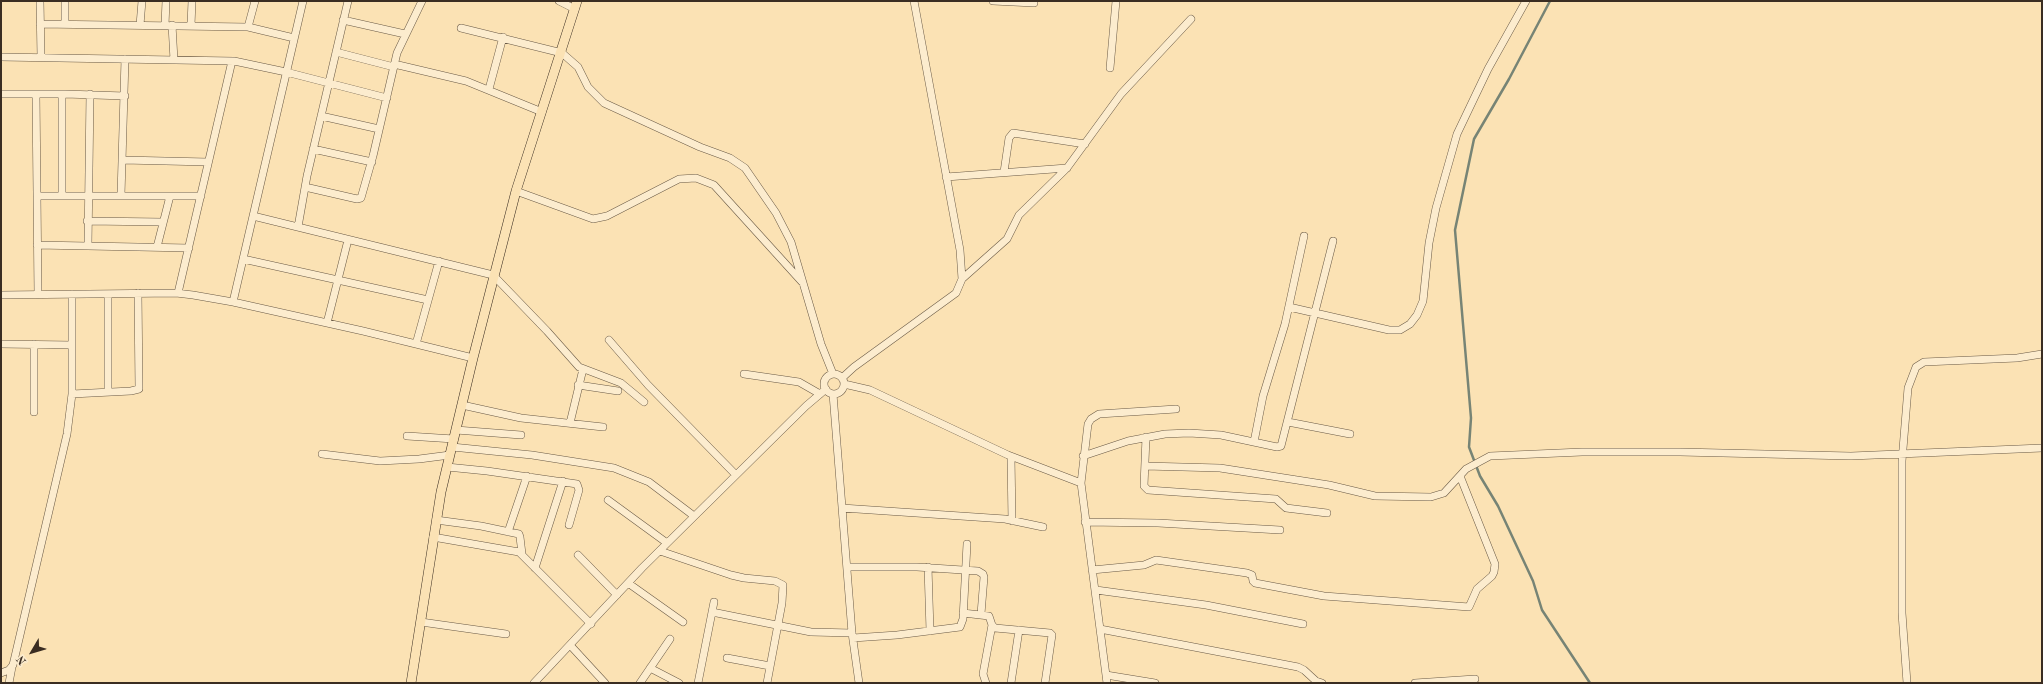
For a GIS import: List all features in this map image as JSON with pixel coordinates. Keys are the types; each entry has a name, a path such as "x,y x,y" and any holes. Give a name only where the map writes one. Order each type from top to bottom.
{"main road":[{"path":"411,683 436,520 472,358 516,191 562,53 576,5"}],"street":[{"path":"40,1 41,57"},
{"path":"65,1 65,24"},
{"path":"140,25 142,1"},
{"path":"166,1 168,25 174,60"},
{"path":"192,1 192,25"},
{"path":"248,27 255,1"},
{"path":"233,302 303,1"},
{"path":"298,227 313,149 348,1"},
{"path":"305,187 360,199 362,196 372,162 397,53 422,1"},
{"path":"559,1 576,5"},
{"path":"914,1 960,250 962,279"},
{"path":"993,1 1034,2"},
{"path":"1110,68 1116,1"},
{"path":"1289,307 1389,330 1400,330 1410,324 1417,315 1423,301 1429,243 1436,208 1457,134 1488,69 1526,1"},
{"path":"833,394 842,390 843,381 854,367 956,293 962,279 998,249 1007,239 1019,215 1067,168 1126,88 1191,19"},
{"path":"343,20 405,34"},
{"path":"40,24 248,27 294,38"},
{"path":"461,28 503,37 562,53 578,67 588,87 604,102 700,147 730,158 745,168 776,213 791,242 821,344 833,374 843,381 870,390 1011,457 1081,483"},
{"path":"489,89 503,37"},
{"path":"336,52 466,81 489,89 542,112"},
{"path":"1,57 232,61 286,72 387,98"},
{"path":"121,195 125,59"},
{"path":"178,294 190,248 208,162 232,61"},
{"path":"1,94 90,94 125,96"},
{"path":"36,94 38,295"},
{"path":"62,94 62,196"},
{"path":"88,246 87,221 90,94"},
{"path":"321,116 380,129"},
{"path":"1004,172 1009,138 1013,133 1085,144"},
{"path":"313,149 372,162"},
{"path":"123,160 208,162"},
{"path":"946,177 1067,168"},
{"path":"516,191 593,219 607,216 679,179 696,178 714,185 804,285"},
{"path":"36,196 201,196"},
{"path":"157,247 170,196"},
{"path":"253,216 493,275 582,369 621,383 644,402"},
{"path":"87,221 163,222"},
{"path":"1254,442 1262,403 1289,307 1304,236"},
{"path":"327,323 348,240"},
{"path":"1083,456 1128,441 1146,437 1189,433 1221,435 1277,447 1281,446 1316,313 1333,241"},
{"path":"37,245 190,248"},
{"path":"243,259 428,300"},
{"path":"416,344 439,261"},
{"path":"1,295 138,293 178,294 233,302 472,358"},
{"path":"72,394 136,390 140,386 138,293"},
{"path":"9,683 68,434 72,394 72,294"},
{"path":"108,294 108,392"},
{"path":"609,340 648,385 736,474"},
{"path":"1,344 72,345"},
{"path":"34,344 34,412"},
{"path":"1908,683 1902,613 1903,454 1908,388 1916,366 1924,362 2017,358 2042,354"},
{"path":"570,423 582,369"},
{"path":"744,374 798,382 820,394"},
{"path":"826,389 826,380 833,374"},
{"path":"578,385 618,391"},
{"path":"534,683 667,543 736,474 826,389"},
{"path":"826,389 833,394 852,636 859,683"},
{"path":"462,405 521,418 603,427"},
{"path":"1155,683 1106,679 1096,590 1081,483 1083,456 1088,424 1095,416 1135,411 1176,409"},
{"path":"1288,422 1350,434"},
{"path":"322,454 380,461 419,459 453,443 521,435"},
{"path":"407,436 614,468 649,482 694,516"},
{"path":"1146,437 1144,486 1148,490 1276,499 1284,507 1327,513"},
{"path":"1145,466 1220,468 1329,485 1380,497 1432,497 1441,495 1466,469 1490,456 1582,452 1680,452 1851,456 2042,448"},
{"path":"1011,457 1012,521"},
{"path":"447,467 572,482 579,486 569,525"},
{"path":"508,532 527,476"},
{"path":"1092,570 1144,565 1156,560 1247,573 1252,575 1255,583 1324,596 1469,607 1477,589 1492,576 1495,564 1460,476"},
{"path":"535,568 562,481"},
{"path":"608,500 667,543"},
{"path":"842,508 885,510 1012,521 1043,527"},
{"path":"436,520 518,534 520,537 522,554"},
{"path":"1086,522 1158,522 1280,530"},
{"path":"433,537 517,551 522,554 591,624"},
{"path":"712,612 811,632 852,636 897,636 960,627 963,624 967,544"},
{"path":"660,551 731,575 780,582 784,589 766,683"},
{"path":"578,555 617,595"},
{"path":"847,567 965,569 978,571 983,574 981,614"},
{"path":"928,568 930,631"},
{"path":"628,583 683,622"},
{"path":"1096,590 1206,605 1303,624"},
{"path":"698,683 714,602"},
{"path":"963,614 981,614 991,618 992,626 983,674 986,683"},
{"path":"421,622 506,634"},
{"path":"992,626 995,628 1046,632 1052,635 1045,683"},
{"path":"1100,629 1298,667 1304,670 1316,681 1322,683"},
{"path":"1011,683 1019,630"},
{"path":"640,683 670,639"},
{"path":"570,645 605,683"},
{"path":"727,658 770,666"},
{"path":"1,673 12,667"},
{"path":"650,668 677,683"},
{"path":"1415,683 1475,679"}],"waterway":[{"path":"1550,1 1509,79 1474,139 1455,230 1471,418 1469,447 1480,476 1498,506 1533,581 1542,610 1590,683"}]}
